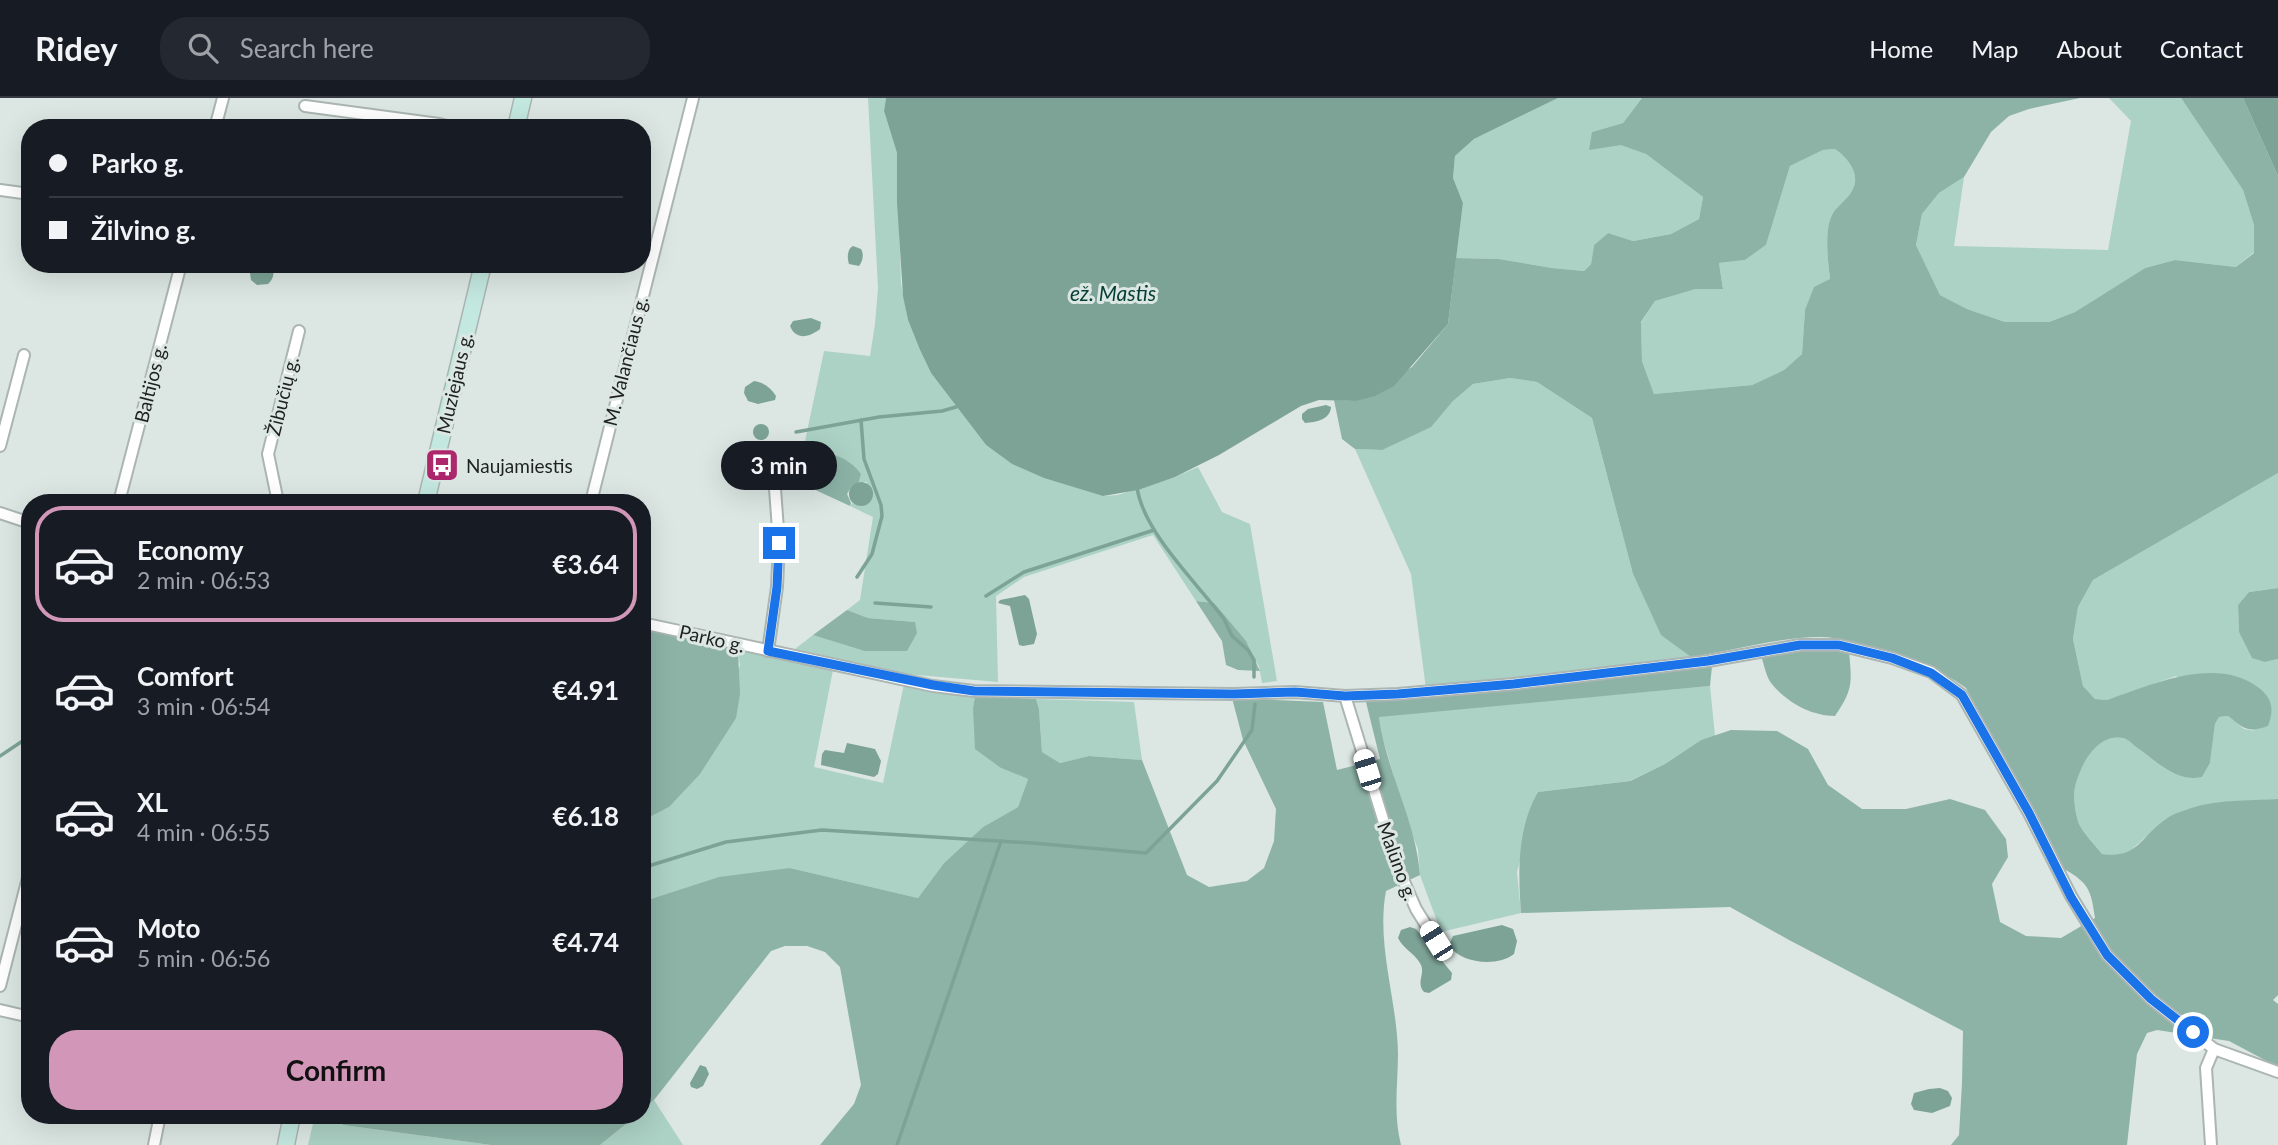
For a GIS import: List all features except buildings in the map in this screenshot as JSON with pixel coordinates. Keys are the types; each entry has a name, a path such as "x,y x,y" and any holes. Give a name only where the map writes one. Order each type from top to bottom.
{"main road":[{"path":"518,119 523,98"},
{"name":"Muziejaus g.","path":"428,494 481,273"},
{"path":"286,1145 290,1124"}],"street":[{"path":"217,119 223,98"},
{"name":"M. Valančiaus g.","path":"651,264 693,98"},
{"path":"305,106 402,119"},
{"path":"0,190 21,193"},
{"name":"Baltijos g.","path":"121,494 179,273"},
{"name":"M. Valančiaus g.","path":"593,494 649,273"},
{"name":"Žibučių g.","path":"276,494 268,454 299,331"},
{"path":"0,446 24,355"},
{"path":"768,651 777,587 779,543 775,489"},
{"path":"0,513 21,520"},
{"name":"Parko g.","path":"651,625 933,685 974,691 1234,694 1295,692 1345,696 1514,684 1708,661 1800,645 1839,645 1892,658 1931,673 1962,695 2029,813 2071,897 2107,955 2151,999 2214,1049 2278,1072"},
{"name":"Malūno g.","path":"1345,696 1398,868 1416,909 1436,941"},
{"path":"0,986 21,905"},
{"path":"0,1010 21,1015"},
{"path":"2211,1145 2206,1068 2214,1049"},
{"path":"154,1145 158,1124"}],"shaded area":[{"path":"868,98 886,98 884,111 897,153 901,283 908,320 931,373 986,445 1012,464 1045,478 1104,496 1118,495 1198,467 1222,512 1250,524 1277,681 1262,683 1259,666 1214,603 1196,601 1153,535 1024,577 996,596 998,682 906,674 795,649 813,635 830,639 915,622 868,618 847,610 860,600 873,517 850,506 852,503 859,506 867,482 859,482 861,474 834,454 804,446 824,351 870,356 878,288"},
{"path":"1558,98 1642,98 1623,123 1592,132 1646,154 1703,197 1699,219 1671,234 1633,241 1608,233 1594,245 1591,264 1584,271 1499,259 1456,258 1463,203 1453,178 1455,156 1474,139"},
{"path":"1642,98 2080,98 2009,116 1991,132 1964,177 1939,193 1922,214 1916,245 1940,295 1967,309 2005,322 2049,322 2075,312 2145,268 2175,260 2236,267 2254,253 2254,225 2243,190 2181,98 2243,98 2278,176 2278,473 2093,580 2078,607 2073,639 2083,686 2095,699 2107,700 2183,676 2223,674 2242,678 2264,692 2271,705 2270,720 2268,726 2251,729 2242,727 2228,716 2219,717 2215,724 2210,763 2202,777 2175,774 2125,739 2105,740 2091,752 2081,769 2074,801 2079,824 2084,832 2102,854 2114,855 2131,850 2166,819 2197,806 2278,799 2278,995 2273,1000 2278,1004 2278,1067 2229,1041 2157,1030 2147,1033 2137,1054 2127,1145 1951,1145 1959,1135 1963,1031 1730,907 1521,913 1520,851 1526,820 1538,792 1630,781 1665,764 1701,740 1731,730 1777,731 1808,749 1828,785 1862,809 1906,809 1950,799 1985,810 2006,839 2008,857 1992,884 2000,922 2026,936 2061,938 2095,918 2087,888 2064,869 1966,688 1956,681 1912,661 1835,638 1789,639 1691,657 1661,635 1633,574 1592,418 1537,382 1510,378 1473,384 1452,402 1431,427 1382,450 1355,449 1342,439 1334,400 1356,401 1412,367 1448,324 1456,258 1499,259 1584,271 1591,264 1594,245 1608,233 1633,241 1671,234 1699,219 1703,197 1646,154 1621,145 1589,150 1592,132 1623,123","holes":["1835,149 1853,168 1854,187 1830,221 1827,246 1830,279 1814,287 1805,310 1802,354 1784,370 1752,385 1654,394 1642,361 1641,322 1655,301 1696,289 1723,289 1719,263 1745,260 1766,245 1790,166 1823,150"]},
{"path":"2109,98 2181,98 2243,190 2254,225 2254,252 2236,267 2175,260 2145,268 2075,312 2049,322 2005,322 1967,309 1940,295 1916,245 1922,214 1939,193 1964,177 1954,246 2108,250 2131,121"},
{"path":"1835,149 1853,168 1855,181 1850,194 1834,212 1830,222 1827,247 1830,280 1805,310 1802,354 1784,370 1752,385 1654,394 1642,361 1641,323 1655,301 1696,289 1723,288 1719,263 1745,260 1766,245 1790,166 1823,150"},
{"path":"1510,378 1537,382 1592,418 1633,574 1661,634 1691,657 1426,689 1411,574 1355,449 1382,450 1452,402 1473,384"},
{"path":"804,446 843,458 861,474 859,482 852,486 847,494 850,506 796,481"},
{"path":"2278,473 2278,588 2249,592 2238,605 2239,632 2265,662 2278,659 2278,799 2216,803 2166,819 2131,850 2116,856 2102,854 2079,824 2074,801 2077,778 2085,761 2097,746 2114,738 2128,740 2166,769 2192,778 2202,777 2210,763 2215,724 2219,717 2228,716 2244,729 2255,731 2176,676 2107,700 2095,699 2083,686 2073,639 2078,607 2093,580"},
{"path":"2278,588 2278,659 2265,662 2252,658 2239,632 2238,605 2249,592"},
{"path":"1196,601 1214,603 1246,641 1260,671 1238,670 1226,665 1222,641"},
{"path":"847,610 868,618 915,622 917,633 907,651 865,651 813,635"},
{"path":"651,631 738,650 740,694 736,718 700,774 669,807 651,816"},
{"path":"1800,649 1849,651 1850,686 1835,716 1817,714 1800,707 1777,690 1769,680 1761,656"},
{"path":"738,650 833,670 814,767 883,783 904,684 975,696 973,708 1001,768 1028,779 1018,807 983,827 944,863 918,898 790,868 651,900 651,816 669,807 740,666"},
{"path":"1712,666 1710,686 1379,717 1388,757 1413,835 1420,875 1386,891 1384,911 1385,951 1397,1033 1397,1110 1401,1145 820,1145 854,1104 861,1085 840,967 825,952 807,946 785,946 771,951 651,1103 651,899 719,877 790,868 918,898 944,863 983,827 1018,807 1028,779 1001,768 975,749 975,696 1036,699 1042,752 1060,763 1089,756 1142,760 1187,875 1209,887 1247,881 1264,868 1274,841 1276,809 1243,740 1232,698 1323,702 1337,770 1380,759 1366,702"},
{"path":"1710,686 1715,736 1701,740 1665,764 1629,781 1538,792 1517,872 1521,913 1441,932 1420,875 1418,849 1382,736 1379,716"},
{"path":"1036,699 1134,702 1142,760 1089,756 1060,763 1042,752"},
{"path":"654,1100 683,1145 600,1145 626,1124 651,1124 651,1103"},
{"path":"313,1124 342,1124 491,1145 308,1145"},
{"path":"626,1124 600,1145 491,1145 343,1125"}],"water":[{"name":"ež. Mastis","path":"886,98 1558,98 1474,139 1455,156 1453,178 1463,203 1448,324 1394,386 1375,396 1356,401 1319,400 1301,406 1219,455 1175,477 1138,490 1103,496 1044,478 1012,464 986,445 931,373 908,320 903,296 897,153 884,111"},
{"path":"2243,98 2278,98 2278,176"},
{"path":"853,246 862,251 863,258 859,266 849,264 848,254"},
{"path":"250,273 273,273 268,284 257,285 251,280"},
{"path":"811,318 821,322 820,329 812,334 799,336 790,326 793,321"},
{"path":"754,381 769,388 776,396 775,400 758,404 748,401 744,393 745,387"},
{"path":"1326,405 1331,407 1325,418 1305,423 1302,419 1302,414 1308,409"},
{"path":"758,424 764,424 769,432 767,438 758,440 753,435 753,429"},
{"path":"861,482 872,489 873,494 866,505 861,506 850,499 849,494 856,483"},
{"path":"1025,595 1029,599 1037,634 1034,644 1023,646 1019,645 1010,606 998,603 1000,600"},
{"path":"847,743 875,749 881,761 878,774 874,777 821,765 825,750 844,753"},
{"path":"1502,925 1513,929 1517,941 1514,954 1507,958 1489,962 1470,960 1449,945 1453,936"},
{"path":"1410,927 1416,929 1452,973 1451,980 1429,993 1424,992 1421,985 1421,965 1398,938 1401,930"},
{"path":"700,1065 706,1067 709,1074 703,1086 697,1089 691,1087 690,1083"},
{"path":"1940,1088 1948,1091 1952,1098 1950,1106 1932,1113 1914,1110 1911,1104 1914,1093"}],"waterway":[{"path":"796,432 956,407"},
{"path":"857,577 872,554 882,516 881,505 864,459 861,420"},
{"path":"1137,487 1141,504 1160,539 1224,619 1232,636 1248,650 1254,660 1254,677"},
{"path":"986,596 1024,572 1154,530"},
{"path":"875,603 931,607"},
{"path":"651,865 726,842 822,830 1146,853 1217,781 1252,730 1255,704"},
{"path":"0,756 21,742"},
{"path":"897,1145 1001,841"}],"place":[{"name":"Naujamiestis","path":"442,465"}],"route":[{"path":"779,543 777,587 768,651 974,691 1234,694 1295,692 1345,696 1514,684 1708,661 1800,645 1839,645 1892,658 1931,673 1962,695 2029,813 2071,897 2107,955 2151,999 2193,1032"}]}
